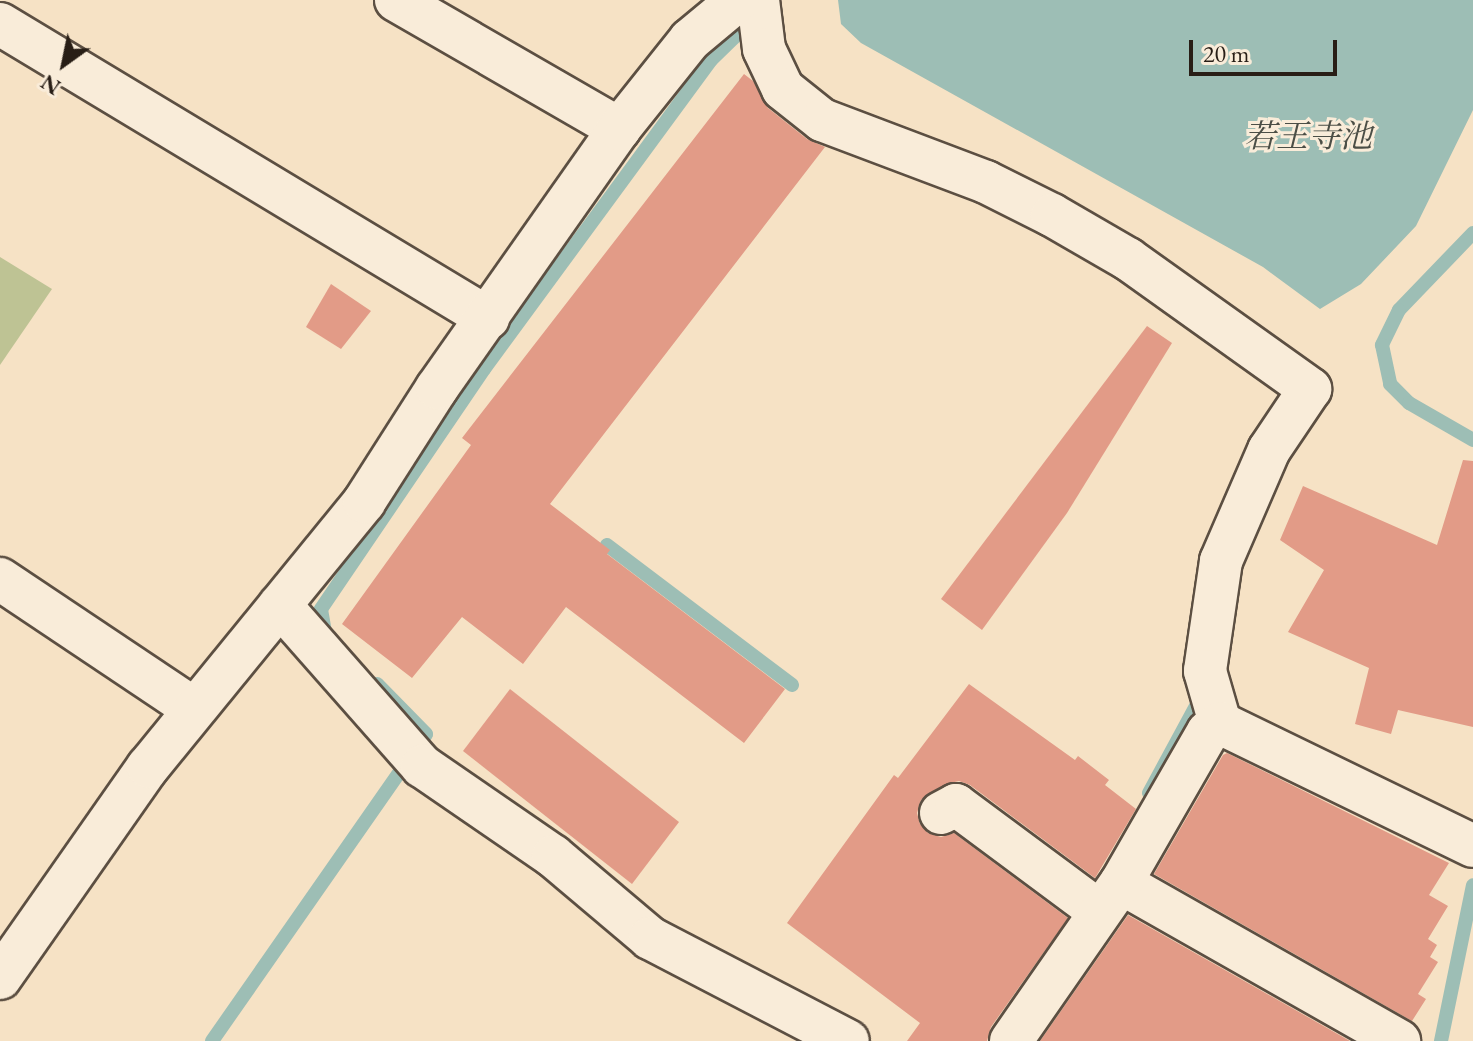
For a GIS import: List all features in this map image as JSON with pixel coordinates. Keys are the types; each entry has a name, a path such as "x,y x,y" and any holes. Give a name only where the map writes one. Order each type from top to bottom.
{"street":[{"path":"396,0 619,129"},
{"path":"0,978 193,708 364,502 619,129 690,40 738,0"},
{"path":"758,0 764,49 783,89 822,120 986,182 1052,215 1128,259 1310,389 1269,450 1221,561 1205,671 1220,723 1469,845"},
{"path":"0,24 488,318"},
{"path":"0,579 193,708"},
{"path":"280,605 422,766 553,856 650,938 848,1041"},
{"path":"1011,1041 1111,897 1208,732 1220,723"},
{"path":"941,813 956,805 1111,897 1399,1041"}],"green space":[{"path":"0,257 52,289 0,365"}],"water":[{"name":"若王寺池","path":"838,0 1473,0 1473,110 1416,226 1361,284 1320,309 1263,267 861,43 841,24"}],"building":[{"path":"744,74 753,81 768,108 807,139 825,147 550,504 610,550 607,554 785,689 744,743 566,607 523,664 462,617 412,678 342,624 471,445 462,438"},
{"path":"331,284 371,311 341,349 306,327"},
{"path":"1147,326 1172,343 1067,513 982,630 941,599"},
{"path":"1463,460 1473,461 1473,727 1398,710 1391,734 1355,724 1369,668 1288,632 1324,570 1280,540 1303,486 1437,545"},
{"path":"969,684 1075,760 1078,756 1109,780 1105,785 1136,809 1095,878 970,785 959,781 946,784 921,800 917,813 920,824 928,833 941,837 954,833 1068,918 991,1027 987,1041 907,1041 920,1023 787,923 894,775 898,778"},
{"path":"510,689 679,822 632,884 463,751"},
{"path":"1227,753 1449,863 1429,895 1448,906 1428,939 1437,945 1430,957 1438,962 1418,994 1426,999 1412,1021 1154,874"},
{"path":"1128,915 1350,1041 1040,1041"}],"waterway":[{"path":"331,638 325,632 321,609 484,369 711,60 749,23 748,18"},
{"path":"1473,233 1399,310 1382,345 1390,384 1409,403 1473,440"},
{"path":"607,545 792,685"},
{"path":"212,1041 426,734 377,684"},
{"path":"1149,793 1202,695"},
{"path":"1441,1041 1473,885"}]}
